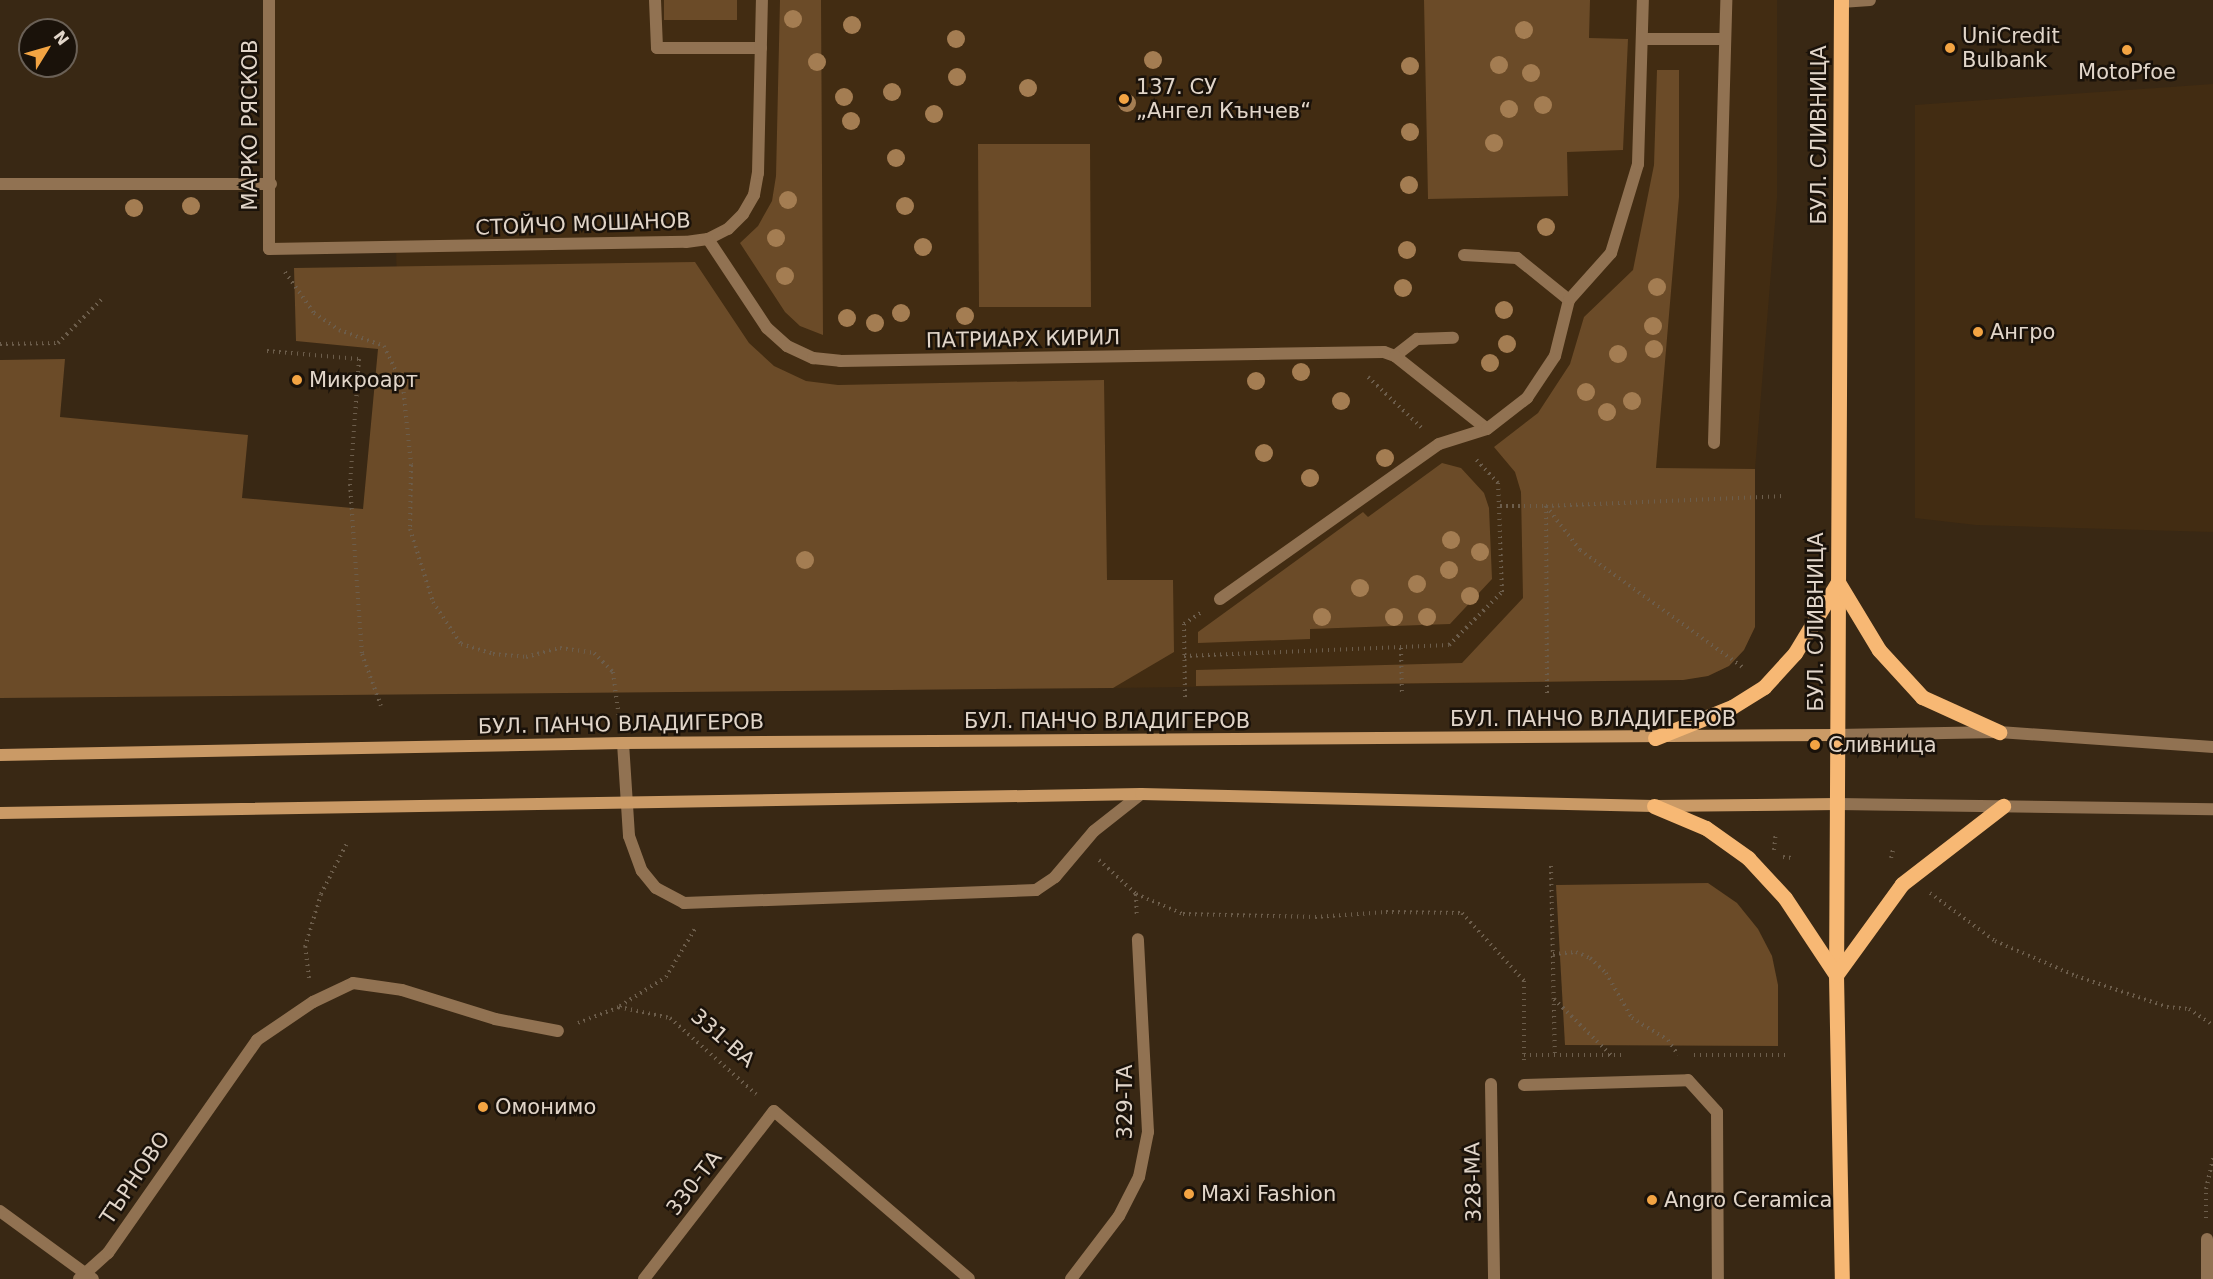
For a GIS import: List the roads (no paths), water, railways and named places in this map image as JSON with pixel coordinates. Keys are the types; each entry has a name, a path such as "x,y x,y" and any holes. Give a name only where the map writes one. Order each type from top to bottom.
{"main road":[{"name":"БУЛ. СЛИВНИЦА","path":"1841,1 1836,975 1842,1279"},
{"path":"1655,738 1732,707 1764,687 1795,653 1838,582 1879,650 1922,697 1999,732"},
{"name":"БУЛ. ПАНЧО ВЛАДИГЕРОВ","path":"0,755 623,742 1655,738 1837,735"},
{"path":"0,813 1141,794 1654,806 1838,804"},
{"path":"1654,806 1706,828 1748,858 1785,898 1836,975 1902,884 2003,806"}],"street":[{"name":"МАРКО РЯСКОВ","path":"269,0 271,184 269,249"},
{"path":"656,0 657,48 761,48"},
{"name":"СТОЙЧО МОШАНОВ","path":"269,249 708,239 728,229 743,214 754,195 758,173 762,0"},
{"path":"1220,600 1440,444 1487,429 1527,398 1555,356 1569,300 1611,253 1638,164 1643,0"},
{"path":"1714,443 1726,0"},
{"path":"1841,1 1870,0"},
{"path":"1642,39 1725,39"},
{"path":"0,184 271,184"},
{"name":"ПАТРИАРХ КИРИЛ","path":"708,239 767,327 788,346 813,358 840,361 1384,352 1395,356"},
{"path":"1464,255 1517,258 1569,300"},
{"path":"1453,338 1417,339 1395,356 1487,429"},
{"name":"БУЛ. ПАНЧО ВЛАДИГЕРОВ","path":"1837,735 1999,732 2213,747"},
{"path":"623,742 630,836 642,871 656,888 684,903 713,900 1036,890 1055,877 1081,843 1141,794"},
{"path":"1838,804 2213,809"},
{"name":"329-ТА","path":"1071,1279 1119,1216 1139,1177 1148,1132 1138,939"},
{"name":"ТЪРНОВО","path":"86,1277 108,1252 217,1093 257,1040 313,1002 352,983 402,990 495,1019 558,1031"},
{"path":"1524,1085 1688,1080 1717,1112 1718,1279"},
{"name":"328-МА","path":"1491,1084 1494,1279"},
{"name":"330-ТА","path":"644,1279 774,1111 969,1279"},
{"path":"0,1210 86,1277"},
{"path":"2207,1239 2207,1279"}],"place":[{"name":"UniCredit Bulbank","path":"1950,48"},
{"name":"MotoPfoe","path":"2127,50"},
{"name":"137. СУ „Ангел Кънчев“","path":"1124,99"},
{"name":"Ангро","path":"1978,332"},
{"name":"Микроарт","path":"297,380"},
{"name":"Сливница","path":"1815,745"},
{"name":"Омонимо","path":"483,1107"},
{"name":"Maxi Fashion","path":"1189,1194"},
{"name":"Angro Ceramica","path":"1652,1200"}]}
